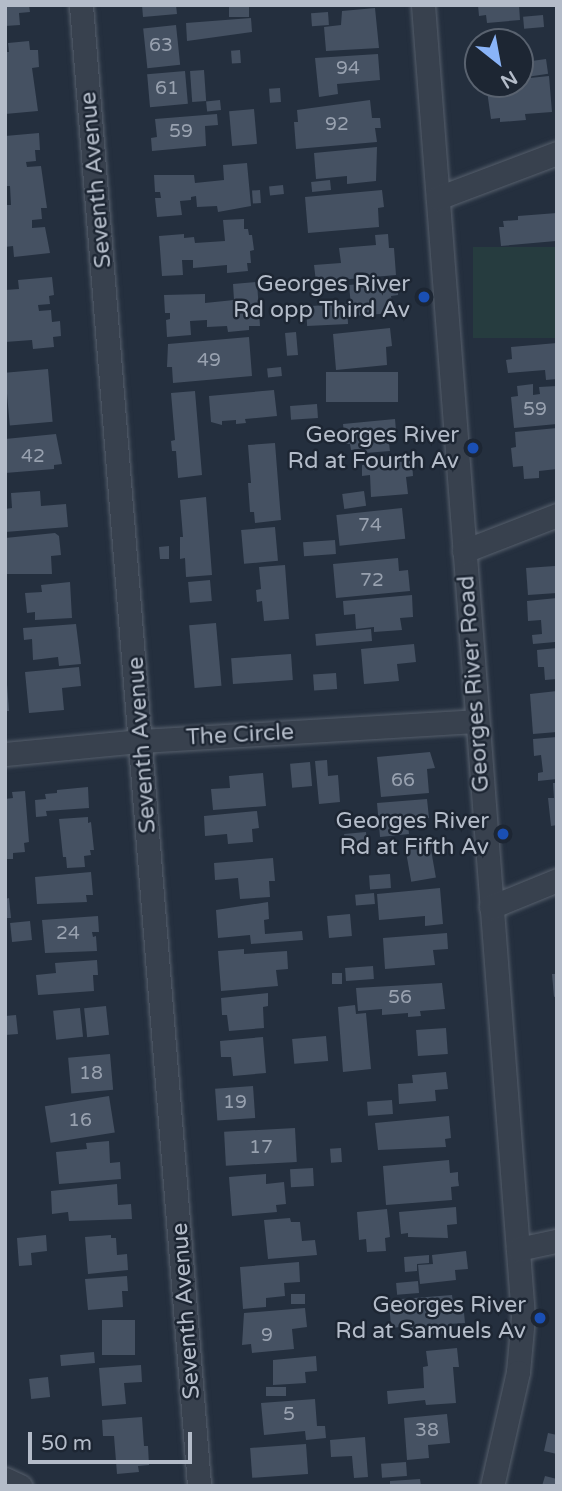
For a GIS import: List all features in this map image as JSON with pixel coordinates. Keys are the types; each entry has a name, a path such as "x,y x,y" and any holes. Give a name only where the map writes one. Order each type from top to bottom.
{"street":[{"name":"Seventh Avenue","path":"82,5 199,1486"},
{"name":"Georges River Road","path":"423,5 522,1341 518,1372 492,1486"},
{"path":"438,198 557,153"},
{"path":"464,551 557,515"},
{"name":"The Circle","path":"5,754 141,741 475,721"},
{"path":"491,906 557,880"},
{"path":"517,1249 557,1241"},
{"path":"5,1479 20,1486"}],"green space":[{"path":"473,247 557,247 557,338 473,338"}],"building":[{"path":"5,5 29,5 30,12 19,13 20,25 5,26"},
{"path":"142,5 176,5 177,14 143,17"},
{"path":"229,5 249,5 249,17 229,17"},
{"path":"478,5 519,5 520,20 487,23 486,15 479,16"},
{"path":"375,8 379,48 326,51 324,27 341,25 342,11"},
{"path":"328,12 329,25 312,26 311,13"},
{"path":"543,15 544,27 524,28 523,17"},
{"path":"251,18 252,32 187,41 186,23"},
{"path":"176,25 180,65 147,68 143,28"},
{"path":"29,41 30,50 38,50 39,67 32,68 38,111 5,114 5,52 9,52 8,43"},
{"path":"240,50 241,63 232,64 231,51"},
{"path":"378,54 380,80 337,84 338,94 319,97 315,58"},
{"path":"546,59 548,74 534,76 534,61"},
{"path":"204,70 206,101 192,102 190,71"},
{"path":"185,71 188,104 150,107 147,74"},
{"path":"549,76 552,112 525,114 526,120 500,122 500,118 491,119 488,98 534,98 534,78"},
{"path":"280,88 281,102 270,103 269,89"},
{"path":"220,100 221,110 207,111 206,101"},
{"path":"370,100 372,118 380,118 381,128 375,128 377,142 296,149 294,122 298,122 297,110"},
{"path":"254,109 257,144 232,146 229,111"},
{"path":"217,114 218,125 205,126 206,146 152,151 151,138 157,137 155,119"},
{"path":"39,133 40,150 35,150 36,161 26,162 27,167 41,166 47,208 41,208 42,219 32,220 32,228 45,227 50,253 14,257 13,246 5,247 5,205 11,205 10,186 5,186 5,136"},
{"path":"377,147 376,181 347,184 347,176 316,179 314,153"},
{"path":"247,163 251,206 218,212 217,206 197,207 196,196 191,197 191,200 180,201 182,215 157,217 155,198 161,198 160,192 155,192 154,175 194,175 195,183 224,180 223,165"},
{"path":"330,180 331,190 312,192 311,182"},
{"path":"283,185 284,194 270,195 269,186"},
{"path":"260,190 261,203 253,204 252,191"},
{"path":"382,190 384,207 378,208 379,227 308,233 305,197"},
{"path":"557,213 556,241 501,246 499,227 504,227 503,221 518,220 518,216"},
{"path":"244,219 244,229 248,229 249,235 252,235 254,250 250,251 251,263 247,263 248,271 227,273 227,265 193,268 193,260 182,260 183,275 162,276 159,236 184,234 184,238 194,237 195,243 225,241 223,220"},
{"path":"388,234 389,248 394,248 396,275 316,282 314,265 341,263 339,248 376,245 375,235"},
{"path":"52,277 54,295 49,296 50,304 38,305 39,311 51,310 52,322 60,321 61,336 53,337 54,347 33,349 32,340 5,342 5,290 19,289 18,280"},
{"path":"397,281 398,295 391,296 393,313 352,316 349,285"},
{"path":"257,282 260,326 228,332 227,326 207,327 207,320 190,321 191,335 167,337 166,320 170,319 170,313 165,313 164,295 205,294 205,303 234,300 233,284"},
{"path":"347,304 348,324 307,326 306,306"},
{"path":"390,328 392,346 386,347 387,365 336,370 333,334"},
{"path":"296,332 298,355 287,356 285,333"},
{"path":"249,337 252,376 173,383 172,367 167,367 168,344"},
{"path":"557,343 557,379 546,380 545,370 508,373 506,360 512,359 511,347"},
{"path":"281,367 282,376 268,377 267,368"},
{"path":"48,369 53,422 10,426 5,373"},
{"path":"326,372 398,372 398,402 326,402"},
{"path":"533,384 533,395 540,394 539,387 557,386 557,424 514,428 511,397 518,396 517,386"},
{"path":"274,390 277,416 245,419 246,423 236,424 236,420 222,421 222,425 211,422 209,396"},
{"path":"195,391 202,475 178,478 176,451 172,451 171,441 175,440 171,393"},
{"path":"317,404 318,418 291,420 290,406"},
{"path":"395,419 397,442 389,443 390,451 365,453 365,448 351,450 350,444 345,444 343,424"},
{"path":"557,428 557,469 539,471 539,478 524,479 523,466 513,467 511,448 516,447 515,432"},
{"path":"56,434 62,464 54,465 54,469 5,473 5,439"},
{"path":"275,443 281,520 255,523 254,512 250,512 248,445"},
{"path":"412,461 413,476 406,477 408,494 371,497 370,475 362,476 362,465"},
{"path":"40,491 41,506 66,504 68,527 5,532 5,509 12,508 11,493"},
{"path":"364,491 366,506 344,509 342,494"},
{"path":"206,497 212,575 186,577 185,558 180,559 180,537 183,537 180,500"},
{"path":"402,508 405,539 340,546 336,515"},
{"path":"275,527 278,561 244,564 241,530"},
{"path":"55,533 59,536 61,555 51,556 52,574 5,574 5,538"},
{"path":"335,540 336,554 304,556 303,542"},
{"path":"169,546 169,559 160,559 159,547"},
{"path":"398,558 399,571 408,570 410,591 336,598 333,564"},
{"path":"285,565 289,619 264,621 262,601 257,602 256,590 261,589 259,567"},
{"path":"555,566 557,593 528,595 526,568"},
{"path":"210,580 212,601 190,603 188,582"},
{"path":"70,582 72,618 35,620 35,612 27,613 25,593 42,592 41,585"},
{"path":"412,595 413,617 400,618 402,630 374,632 374,627 356,629 355,614 344,615 343,601"},
{"path":"557,598 555,642 533,644 532,635 542,634 541,620 528,621 527,601"},
{"path":"216,623 221,686 195,688 189,625"},
{"path":"76,624 81,664 59,666 58,657 33,660 32,639 24,640 23,628"},
{"path":"371,629 372,641 316,646 315,634"},
{"path":"414,644 416,662 397,664 399,681 364,684 361,649"},
{"path":"557,648 557,679 545,680 544,667 538,667 537,650"},
{"path":"291,654 293,680 233,684 231,658"},
{"path":"79,667 81,686 62,688 64,710 29,713 25,672"},
{"path":"336,673 337,689 314,691 313,675"},
{"path":"7,684 9,711 5,711"},
{"path":"557,691 557,732 533,734 530,694"},
{"path":"557,737 557,779 538,781 538,773 543,772 541,755 534,756 533,739"},
{"path":"430,752 435,768 427,769 429,793 381,797 377,757"},
{"path":"327,760 328,776 338,775 340,802 319,804 315,761"},
{"path":"310,762 312,786 292,788 290,764"},
{"path":"263,773 266,806 213,810 211,789 230,788 229,776"},
{"path":"553,783 557,783 557,825 551,826 548,798 554,798"},
{"path":"88,787 89,808 46,811 47,816 36,817 35,800 46,799 45,794"},
{"path":"25,791 29,842 24,843 25,852 13,853 13,859 5,859 5,799 13,798 12,792"},
{"path":"427,799 429,818 418,818 419,824 408,825 409,834 380,837 377,803"},
{"path":"257,811 259,828 252,829 253,842 228,844 227,834 205,836 204,816"},
{"path":"88,817 94,850 90,850 91,855 84,856 85,867 67,868 66,857 63,857 59,819"},
{"path":"366,832 367,844 345,846 344,834"},
{"path":"430,844 436,877 411,882 405,848"},
{"path":"273,858 275,881 269,881 270,897 240,899 238,878 215,880 214,863"},
{"path":"91,872 93,895 86,895 87,902 37,904 35,877"},
{"path":"390,874 391,888 370,889 369,875"},
{"path":"440,888 443,924 425,926 425,916 379,920 377,894"},
{"path":"374,893 375,904 356,906 355,895"},
{"path":"9,898 11,918 5,918 5,899"},
{"path":"268,902 269,919 264,920 265,934 302,931 303,940 251,944 250,935 218,938 216,910"},
{"path":"350,914 352,936 329,938 327,916"},
{"path":"98,916 99,932 92,932 93,937 96,936 97,951 45,953 42,920"},
{"path":"30,921 32,940 12,942 10,923"},
{"path":"447,933 448,949 433,950 435,965 385,969 383,938"},
{"path":"244,949 244,954 287,951 288,969 276,970 278,986 221,991 218,951"},
{"path":"97,960 98,975 93,975 94,991 38,995 36,975 56,973 55,963"},
{"path":"373,966 374,979 346,981 345,968"},
{"path":"332,973 342,973 342,984 332,984"},
{"path":"552,974 557,974 557,996 554,997"},
{"path":"442,983 445,1009 420,1011 421,1016 408,1017 408,1013 382,1015 382,1009 358,1011 356,988"},
{"path":"268,993 268,1006 263,1007 264,1028 229,1031 227,1015 222,1015 221,998"},
{"path":"355,1005 356,1014 366,1013 371,1069 343,1072 338,1007"},
{"path":"106,1006 109,1035 87,1037 84,1008"},
{"path":"80,1008 83,1037 56,1040 53,1011"},
{"path":"16,1015 18,1034 5,1035 5,1016"},
{"path":"446,1028 448,1054 418,1056 416,1030"},
{"path":"326,1036 328,1061 294,1064 292,1039"},
{"path":"263,1037 266,1073 233,1076 231,1057 221,1057 220,1041"},
{"path":"110,1054 113,1090 71,1094 68,1058"},
{"path":"446,1072 448,1089 435,1090 436,1101 399,1104 398,1084 413,1083 412,1075"},
{"path":"253,1086 255,1118 217,1121 215,1089"},
{"path":"109,1096 115,1133 51,1143 45,1106"},
{"path":"392,1100 393,1114 368,1116 367,1102"},
{"path":"449,1116 451,1138 445,1139 446,1147 378,1150 375,1123"},
{"path":"295,1128 297,1162 226,1166 224,1132"},
{"path":"109,1141 110,1163 120,1162 121,1179 59,1184 56,1152 87,1149 86,1143"},
{"path":"341,1148 342,1162 331,1163 330,1149"},
{"path":"449,1160 450,1173 458,1172 459,1186 451,1187 452,1200 386,1205 383,1166"},
{"path":"313,1168 314,1186 291,1187 290,1169"},
{"path":"266,1174 266,1184 284,1182 286,1204 276,1205 277,1212 232,1216 229,1177"},
{"path":"117,1184 118,1205 131,1204 132,1219 69,1221 68,1212 52,1214 51,1191"},
{"path":"456,1207 457,1224 447,1225 448,1238 408,1237 408,1233 401,1234 399,1212"},
{"path":"387,1209 390,1237 385,1238 386,1251 367,1252 366,1239 359,1240 357,1212"},
{"path":"290,1218 291,1222 300,1222 302,1241 315,1240 317,1255 268,1259 264,1220"},
{"path":"46,1235 47,1251 31,1253 32,1265 19,1266 17,1238"},
{"path":"111,1235 111,1238 116,1238 117,1255 127,1254 128,1270 88,1274 85,1237"},
{"path":"466,1251 468,1269 455,1270 456,1280 420,1284 418,1265 433,1264 432,1255"},
{"path":"429,1255 429,1263 417,1264 417,1271 405,1272 404,1257"},
{"path":"299,1262 300,1282 284,1283 285,1296 266,1298 266,1307 243,1309 240,1267"},
{"path":"127,1276 128,1291 122,1291 123,1307 88,1310 85,1279"},
{"path":"418,1281 419,1293 397,1295 396,1283"},
{"path":"291,1294 305,1294 305,1304 291,1304"},
{"path":"452,1295 453,1303 463,1302 465,1323 449,1324 450,1333 411,1336 410,1326 391,1328 389,1300"},
{"path":"305,1308 307,1327 292,1329 294,1349 252,1353 251,1344 242,1345 244,1313"},
{"path":"102,1320 135,1320 135,1355 102,1355"},
{"path":"457,1348 459,1367 453,1367 456,1403 426,1405 425,1400 388,1404 387,1391 424,1388 423,1367 428,1366 426,1351"},
{"path":"94,1352 95,1363 61,1366 60,1355"},
{"path":"316,1356 317,1371 305,1372 306,1383 273,1385 273,1360"},
{"path":"141,1365 142,1382 124,1383 126,1404 102,1406 99,1368"},
{"path":"48,1377 50,1397 31,1399 29,1379"},
{"path":"266,1387 286,1387 286,1396 266,1396"},
{"path":"315,1399 317,1426 325,1426 326,1438 306,1440 305,1431 264,1435 261,1403"},
{"path":"447,1414 450,1443 428,1445 429,1458 407,1460 404,1418"},
{"path":"142,1417 144,1446 148,1446 149,1465 138,1466 139,1472 117,1474 114,1436 103,1436 102,1420"},
{"path":"548,1433 557,1435 557,1454 544,1451"},
{"path":"365,1437 368,1477 354,1478 352,1456 331,1457 330,1440"},
{"path":"306,1444 308,1474 252,1478 250,1448"},
{"path":"406,1462 407,1476 382,1478 381,1464"},
{"path":"545,1476 557,1479 557,1486 542,1486"},
{"path":"420,1479 421,1486 390,1486 390,1481"}],"place":[{"name":"Georges River Rd opp Third Av","path":"424,297"},
{"name":"Georges River Rd at Fourth Av","path":"473,448"},
{"name":"Georges River Rd at Fifth Av","path":"503,834"},
{"name":"Georges River Rd at Samuels Av","path":"540,1318"}]}
